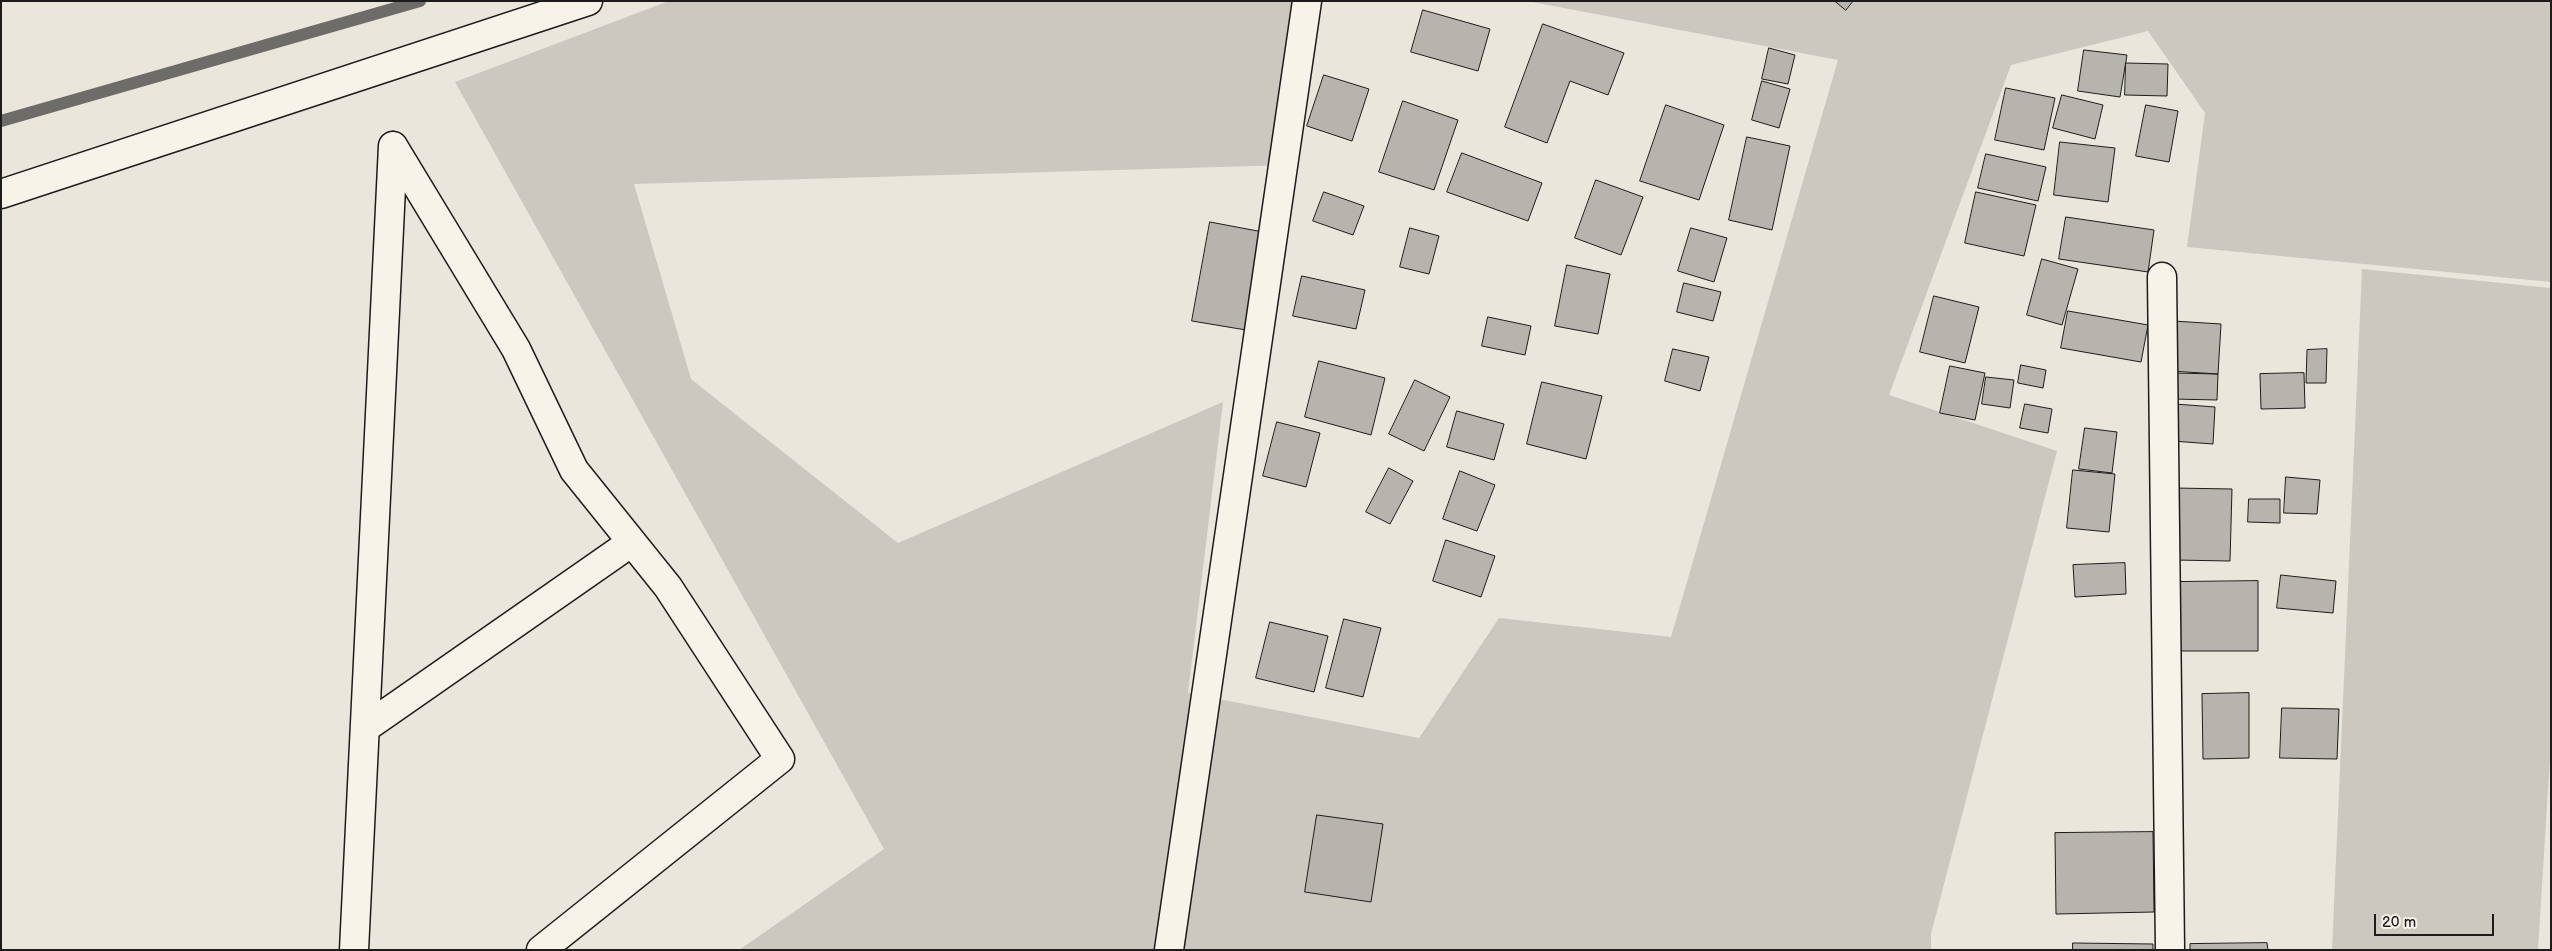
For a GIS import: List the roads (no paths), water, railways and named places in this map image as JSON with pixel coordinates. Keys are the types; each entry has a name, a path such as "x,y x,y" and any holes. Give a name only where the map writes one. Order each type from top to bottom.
{"street":[{"path":"1,194 588,1"},
{"path":"1169,950 1307,1"},
{"path":"354,950 393,146 516,349 574,470 673,595 780,759 541,950"},
{"path":"2162,277 2170,950"},
{"path":"365,728 632,542"}],"waterway":[{"path":"1,121 420,1"}]}
